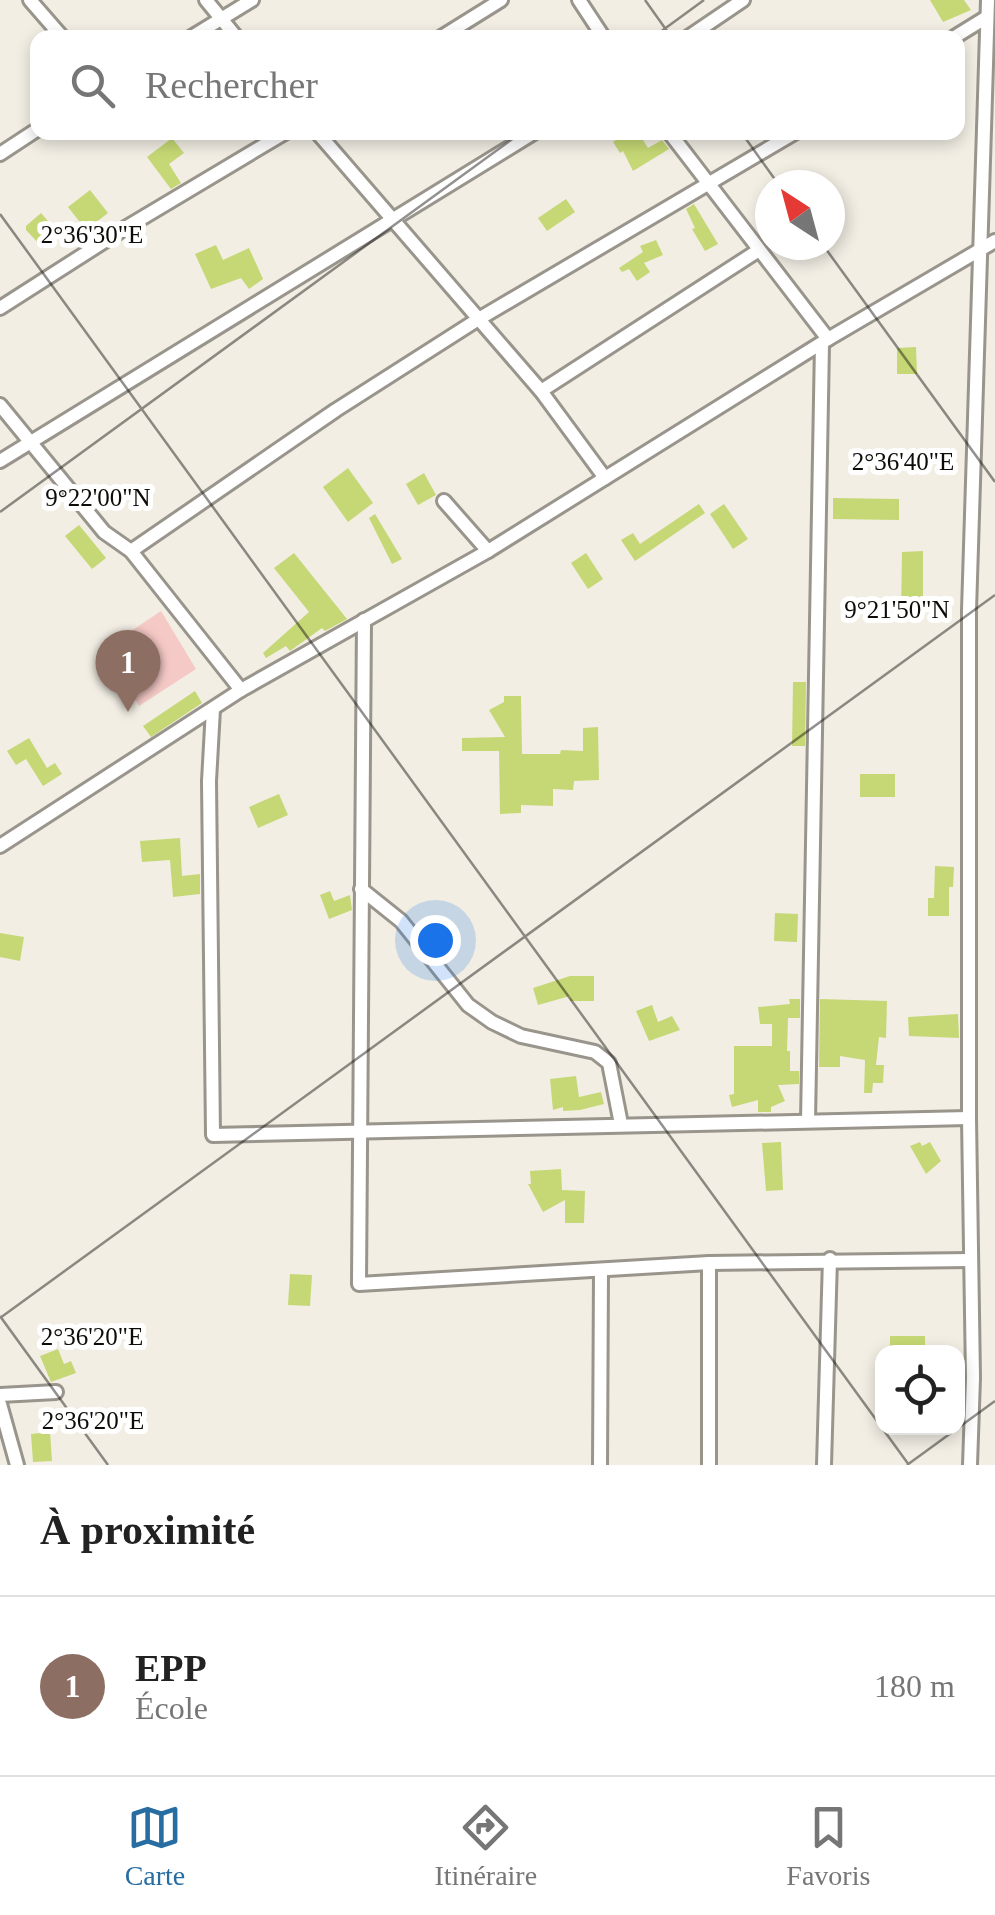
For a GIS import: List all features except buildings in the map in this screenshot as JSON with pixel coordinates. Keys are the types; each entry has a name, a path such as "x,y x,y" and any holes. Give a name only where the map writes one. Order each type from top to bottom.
{"street":[{"path":"30,0 56,30"},
{"path":"206,0 230,30"},
{"path":"204,30 252,0"},
{"path":"453,30 501,0"},
{"path":"578,0 599,30"},
{"path":"699,30 742,0"},
{"path":"970,1465 969,611 988,0"},
{"path":"965,31 987,17"},
{"path":"0,154 30,134"},
{"path":"0,308 273,140"},
{"path":"324,140 541,391 604,478"},
{"path":"0,461 522,140"},
{"path":"675,140 755,246"},
{"path":"131,551 336,410 477,320 783,140"},
{"path":"0,846 241,690 488,551 995,241"},
{"path":"541,391 755,252"},
{"path":"765,260 825,342 808,1121"},
{"path":"0,405 104,532 131,551 241,690"},
{"path":"444,500 488,551"},
{"path":"364,620 359,1284 708,1263 971,1260"},
{"path":"213,709 209,781 213,1135 968,1118"},
{"path":"362,889 401,921 468,1005 492,1022 521,1036 595,1052 609,1063 621,1124"},
{"path":"824,1465 830,1259"},
{"path":"708,1263 709,1465"},
{"path":"600,1465 601,1271"},
{"path":"0,1395 56,1392"},
{"path":"0,1404 17,1465"}],"shaded area":[{"path":"161,611 196,669 139,706 106,648"}],"place":[{"name":"EPP","path":"128,712"}]}
